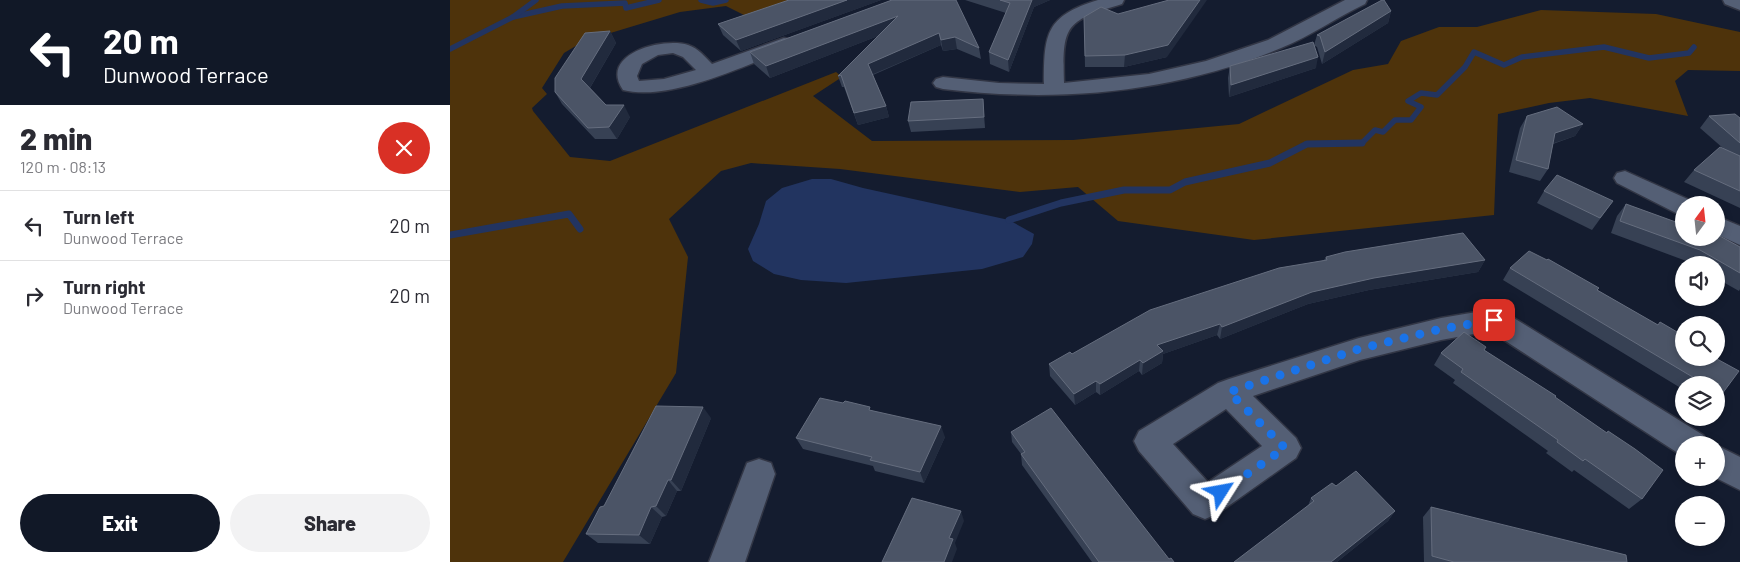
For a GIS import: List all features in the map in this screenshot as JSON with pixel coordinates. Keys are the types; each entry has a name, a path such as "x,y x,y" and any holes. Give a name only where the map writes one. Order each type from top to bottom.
{"street":[{"path":"1054,90 1054,45 1056,33 1072,15 1116,0"},
{"path":"943,83 1009,90 1054,90 1122,85 1158,79 1230,60 1300,33 1359,0"},
{"path":"1732,0 1740,6"},
{"path":"709,72 801,38"},
{"path":"1625,178 1675,203"},
{"path":"1725,228 1740,236"},
{"path":"1229,392 1359,349 1441,329 1494,320 1678,436"},
{"path":"1725,466 1740,476"},
{"path":"727,562 759,474"}],"shaded area":[{"path":"450,0 814,0 752,19 726,6 680,12 584,41 564,53 542,88 547,94 532,108 533,111 570,157 610,161 836,72 842,77 813,96 872,141 1073,140 1239,124 1353,70 1388,64 1401,41 1439,27 1477,27 1541,10 1656,14 1740,32 1740,71 1688,70 1675,81 1688,116 1590,98 1549,103 1498,114 1494,215 1254,240 1118,221 1078,187 1020,192 840,169 751,163 721,171 669,219 688,257 676,373 563,562 450,562"}],"water":[{"path":"812,179 831,179 863,188 1009,220 1034,234 1032,244 1023,257 982,269 846,283 801,280 774,274 753,261 748,249 759,224 766,201 782,188"}],"building":[{"path":"789,0 847,0 736,40 718,24"},
{"path":"892,0 956,0 979,48 955,37 941,40 939,33 868,64 886,106 854,113 841,75 838,76 898,16 766,66 750,52"},
{"path":"1000,0 1032,0 1008,60 989,52 1010,3"},
{"path":"1169,0 1200,0 1168,45 1125,55 1085,56 1084,17 1101,7 1118,14"},
{"path":"1384,0 1391,11 1325,52 1320,36 1317,35"},
{"path":"610,31 581,79 606,105 624,105 609,127 588,128 555,92 555,78 585,33"},
{"path":"1313,42 1318,57 1231,85 1230,66"},
{"path":"983,99 984,117 908,121 911,102"},
{"path":"1557,107 1583,124 1555,133 1548,169 1516,160 1527,116"},
{"path":"1735,114 1740,118 1740,143 1709,116"},
{"path":"1720,147 1740,156 1740,191 1694,170"},
{"path":"1557,175 1613,201 1600,218 1544,191"},
{"path":"1626,204 1675,222 1675,241 1620,221"},
{"path":"1463,233 1485,260 1374,278 1312,292 1222,327 1220,324 1157,345 1163,351 1143,363 1140,360 1100,384 1096,381 1074,394 1049,364 1070,352 1072,354 1150,310 1279,268 1327,260 1326,257 1345,252"},
{"path":"1725,239 1740,247 1740,273 1725,264 1725,256 1710,256 1689,246 1725,246"},
{"path":"1529,251 1548,259 1658,325 1660,322 1675,331 1675,366 1725,366 1725,363 1739,371 1725,390 1725,376 1691,376 1510,268"},
{"path":"1464,332 1486,347 1484,350 1556,396 1663,470 1642,499 1585,459 1583,461 1557,442 1558,440 1461,372 1463,369 1441,353"},
{"path":"820,398 843,403 845,401 870,407 869,410 941,426 920,472 870,460 872,457 796,438"},
{"path":"656,406 703,407 671,480 668,480 656,506 651,507 639,535 586,534 600,507 604,506"},
{"path":"1051,408 1169,559 1171,558 1174,562 1099,562 1021,454 1025,452 1011,432"},
{"path":"1356,471 1395,511 1331,562 1234,562 1314,501 1311,498 1332,483 1336,486"},
{"path":"912,498 961,511 949,538 953,539 944,562 882,562"},
{"path":"1431,507 1626,555 1627,562 1454,562 1432,556"}],"waterway":[{"path":"513,17 536,0"},
{"path":"513,17 562,6 625,3 626,8 659,0"},
{"path":"701,0 713,3 726,0"},
{"path":"450,49 513,17"},
{"path":"1362,143 1375,130 1383,132 1395,120 1411,120 1421,107 1408,101 1421,93 1437,95 1465,67 1474,52 1504,65 1522,57 1604,47 1649,58 1689,53 1694,47"},
{"path":"1009,220 1061,203 1124,190 1170,190 1185,182 1270,163 1307,144 1362,143"},
{"path":"1306,144 1362,143"},
{"path":"450,235 569,214 580,229"}],"route":[{"path":"1221,492 1285,448 1229,392 1359,349 1441,329 1494,320"}]}
